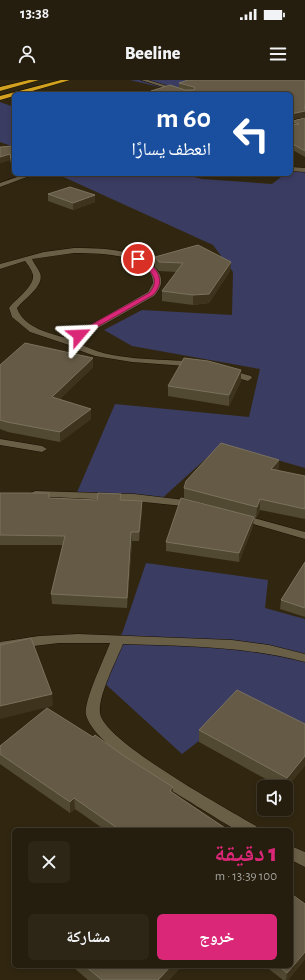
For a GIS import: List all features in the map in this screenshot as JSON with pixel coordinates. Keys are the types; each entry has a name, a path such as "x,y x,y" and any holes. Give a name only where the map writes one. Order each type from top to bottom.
{"highway":[{"path":"0,89 36,80"},
{"path":"22,92 67,80"},
{"path":"0,98 12,95"}],"street":[{"path":"142,80 183,92"},
{"path":"293,123 305,120"},
{"path":"293,169 305,170"},
{"path":"0,185 26,176"},
{"path":"0,267 28,259 70,251 114,253 138,259 151,268 155,275 157,284 154,292 79,335 74,339 76,344"},
{"path":"28,259 37,275 32,288 13,308 15,315 33,330 76,344 88,351 114,357 178,362 205,366"},
{"path":"219,370 248,378"},
{"path":"0,442 42,448"},
{"path":"23,495 123,497 167,500 201,506"},
{"path":"230,514 305,536"},
{"path":"0,646 43,639 70,638 214,643 288,653 305,658"},
{"path":"118,640 94,703 93,715 104,732 153,772 248,828"},
{"path":"293,853 305,860"}],"shaded area":[{"path":"130,80 210,80 192,92 181,92"},
{"path":"0,102 12,106 12,146 0,142"},
{"path":"295,167 305,169 305,468 222,444 159,501 75,497 115,404 249,417 260,369 132,346 104,330 142,310 232,315 233,272 213,245 61,176 191,176 202,179 272,184 282,176 293,176 293,168"},
{"path":"146,563 268,580 265,608 305,619 305,728 251,701 182,754 101,680 123,631"}],"building":[{"path":"188,80 305,80 305,111 293,114 293,92 151,91 170,85 185,90 195,89 194,87 179,83"},
{"path":"305,118 305,151 293,144 293,125 299,124 293,121"},
{"path":"12,146 12,163 10,154 0,157 0,147"},
{"path":"70,187 95,195 73,203 48,194"},
{"path":"198,245 231,262 209,294 193,295 162,291 183,263 159,262 155,257"},
{"path":"25,343 93,358 52,397 91,409 60,432 0,420 0,365"},
{"path":"184,358 208,361 241,370 229,395 168,386"},
{"path":"221,443 279,460 271,469 305,476 305,509 260,499 257,507 184,488 186,481"},
{"path":"0,493 49,493 49,498 97,500 98,493 121,494 120,500 142,501 139,532 131,532 127,598 51,594 65,536 0,535"},
{"path":"181,498 254,517 239,553 166,542"},
{"path":"305,562 305,608 281,600"},
{"path":"31,638 52,694 0,706 0,645"},
{"path":"237,690 305,724 305,756 287,778 199,730"},
{"path":"47,708 93,737 95,735 124,756 173,787 170,791 225,828 117,828 74,798 70,802 0,754 0,746"},
{"path":"294,896 305,904 305,952 293,966"},
{"path":"87,968 169,968 158,980 102,980"},
{"path":"281,968 291,968 287,973"}],"route":[{"path":"79,335 154,292 156,289 157,279 151,268 138,259"}]}
